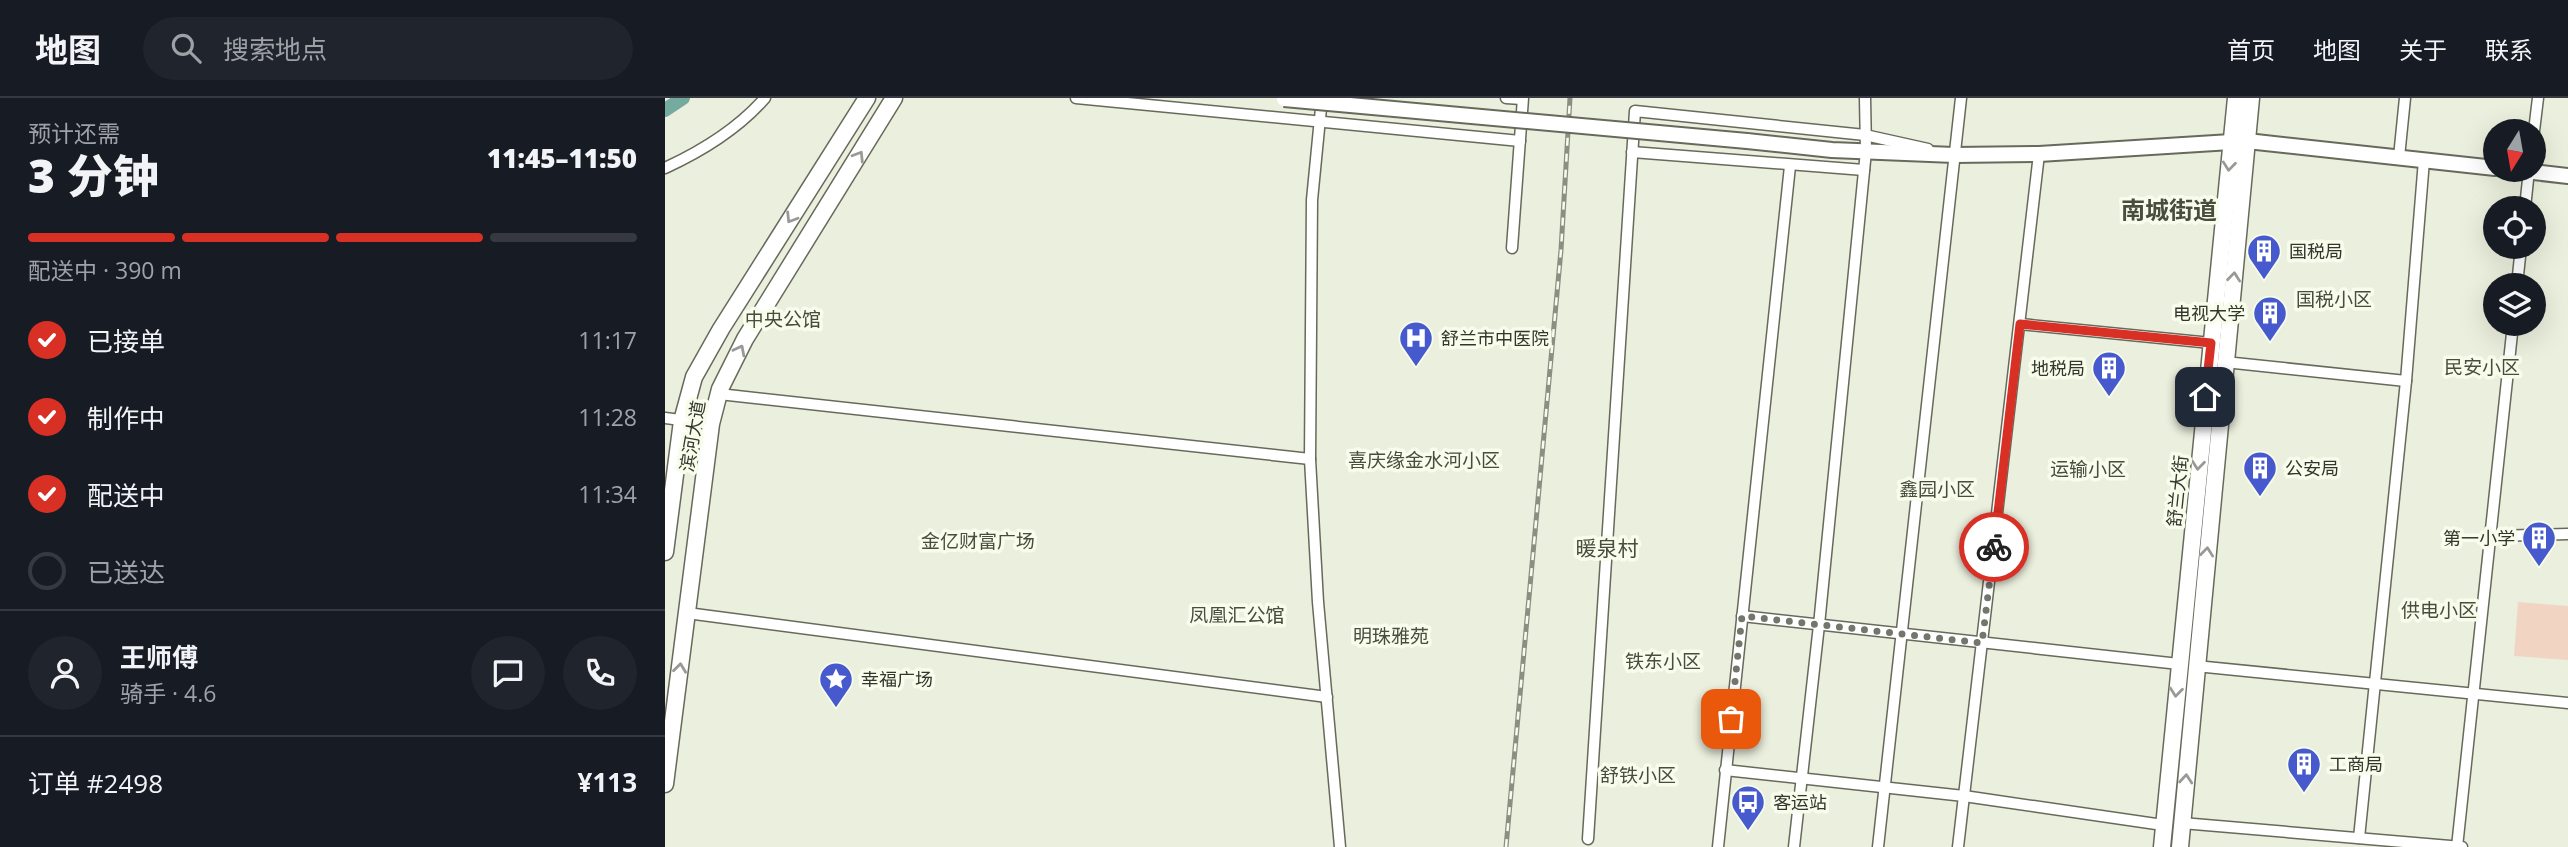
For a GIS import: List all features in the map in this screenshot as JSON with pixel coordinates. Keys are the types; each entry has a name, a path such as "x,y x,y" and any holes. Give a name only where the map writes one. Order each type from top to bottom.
{"main road":[{"name":"滨河大道","path":"665,552 682,421 694,377 721,329 867,98"},
{"name":"滨河大道","path":"665,784 711,424 719,394 745,340 894,98"},
{"path":"1277,98 1866,151 1954,155 2039,154 2239,140 2483,167"},
{"name":"舒兰大街","path":"2180,847 2225,362 2239,140 2235,98"},
{"name":"舒兰大街","path":"2162,847 2211,343 2239,140 2251,98"},
{"path":"2546,173 2568,176"}],"street":[{"path":"665,169 700,152 739,123 765,98"},
{"path":"1076,98 1520,141"},
{"path":"1322,98 1313,200 1310,459 1318,602 1340,847"},
{"path":"1506,98 1523,99 1512,248"},
{"path":"1794,847 1866,151 1865,98"},
{"path":"1878,847 1961,98"},
{"path":"2399,157 2405,98"},
{"path":"2535,119 2538,98"},
{"path":"1588,839 1635,111 1865,135 1954,155"},
{"path":"1632,152 1864,170"},
{"path":"1958,847 2039,154"},
{"path":"2359,838 2406,381 2424,160"},
{"path":"1718,847 1790,166"},
{"path":"2020,324 2211,343"},
{"path":"2182,823 2459,847 2512,336"},
{"path":"2225,362 2406,381"},
{"path":"719,394 1310,459"},
{"path":"665,418 711,424"},
{"path":"2491,536 2568,534"},
{"path":"687,613 1327,696"},
{"path":"1742,616 2179,664"},
{"path":"2196,666 2568,703"},
{"path":"1725,770 1964,796 2163,825"}],"shaded area":[{"path":"2518,602 2568,606 2568,660 2514,656"}],"waterway":[{"path":"665,110 683,98"}],"railway":[{"path":"1506,847 1561,250 1570,98"}],"way so far":[{"path":"1731,719 1742,616 1982,643 1994,547"}],"place":[{"name":"国税局","path":"2264,281"},
{"name":"电视大学","path":"2270,343"},
{"name":"舒兰市中医院","path":"1416,368"},
{"name":"地税局","path":"2109,398"},
{"name":"公安局","path":"2260,498"},
{"name":"第一小学","path":"2539,568"},
{"name":"幸福广场","path":"836,709"},
{"name":"工商局","path":"2304,794"},
{"name":"客运站","path":"1748,832"}],"district":[{"name":"南城街道","path":"2169,209"},
{"name":"国税小区","path":"2334,299"},
{"name":"中央公馆","path":"783,319"},
{"name":"民安小区","path":"2482,367"},
{"name":"喜庆缘金水河小区","path":"1424,460"},
{"name":"运输小区","path":"2088,469"},
{"name":"鑫园小区","path":"1937,489"},
{"name":"金亿财富广场","path":"978,541"},
{"name":"暖泉村","path":"1607,548"},
{"name":"供电小区","path":"2439,610"},
{"name":"凤凰汇公馆","path":"1237,615"},
{"name":"明珠雅苑","path":"1391,636"},
{"name":"铁东小区","path":"1663,661"},
{"name":"舒铁小区","path":"1638,775"}],"route":[{"path":"1994,547 2020,324 2211,343 2205,397"}]}
